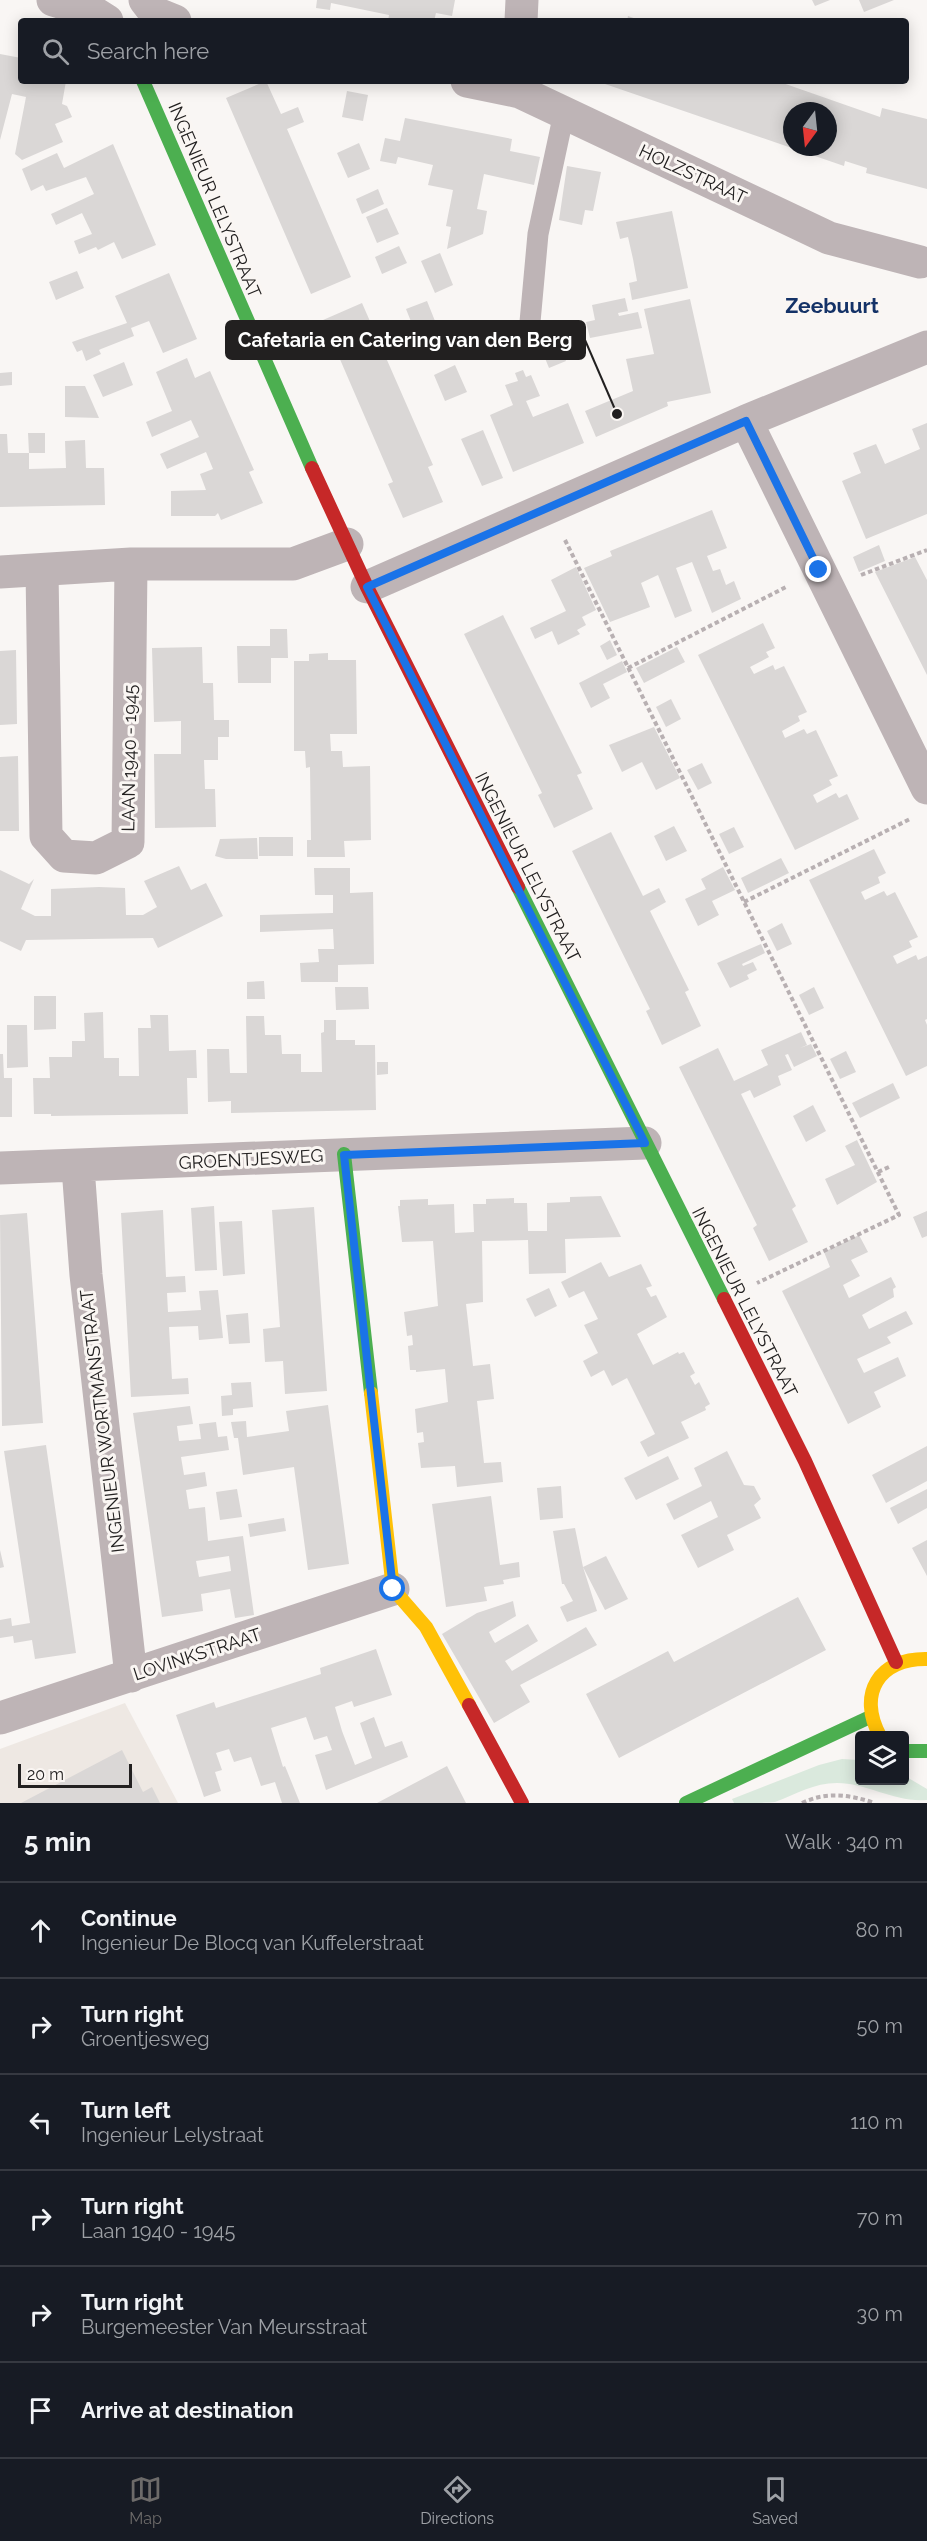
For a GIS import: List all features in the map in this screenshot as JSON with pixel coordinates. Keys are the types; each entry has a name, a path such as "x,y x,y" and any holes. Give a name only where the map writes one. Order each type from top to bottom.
{"street":[{"path":"53,0 93,12 102,18"},
{"path":"521,18 522,0"},
{"name":"INGENIEUR LELYSTRAAT","path":"144,84 302,447 367,587 805,1461 896,1662"},
{"name":"HOLZSTRAAT","path":"499,84 520,86 564,113 829,238 920,262"},
{"path":"367,587 746,421 927,347"},
{"path":"746,421 824,579 922,802"},
{"path":"0,572 131,564 293,564 347,544"},
{"name":"LAAN 1940 - 1945","path":"42,570 46,836 64,856 96,858 128,842 131,564"},
{"name":"GROENTJESWEG","path":"0,1168 78,1167 645,1143"},
{"path":"344,1155 393,1589 426,1628 522,1803"},
{"name":"INGENIEUR WORTMANSTRAAT","path":"78,1167 86,1275 131,1676"},
{"name":"LOVINKSTRAAT","path":"0,1718 393,1589"},
{"path":"877,1731 870,1717 869,1704 874,1684 886,1668 896,1662 915,1657 927,1659"},
{"path":"686,1803 870,1717"}],"lane":[{"path":"530,322 538,234 564,113"}],"path":[{"path":"548,508 899,1215 723,1299"},
{"path":"628,668 824,579 927,550"},
{"path":"744,902 922,802"},
{"path":"878,1172 889,1167"},
{"path":"802,1803 826,1795 853,1796 875,1803"}],"shaded area":[{"path":"125,1703 178,1803 0,1803 0,1749"}],"green space":[{"path":"842,1759 855,1760 855,1785 909,1785 909,1778 927,1789 927,1800 904,1799 859,1786 837,1783 813,1787 775,1802 734,1803 732,1799 819,1765"}],"building":[{"path":"317,0 455,0 452,16 436,13 435,18 388,18 389,15 331,3 330,10 316,8"},
{"path":"812,0 830,0 815,6"},
{"path":"859,0 894,0 864,12"},
{"path":"0,54 18,57 18,84 65,84 62,104 67,106 72,117 55,124 63,142 22,160 15,154 26,97 12,94 0,140"},
{"path":"259,84 267,84 281,114 298,107 304,122 287,129 351,277 311,294 226,98"},
{"path":"605,84 786,84 880,117 882,108 927,119 927,189 866,173 867,168 845,161 844,166 815,156 837,156 837,102 783,102 783,145"},
{"path":"347,91 368,95 363,121 342,117"},
{"path":"405,118 512,139 510,151 540,157 534,185 484,174 477,209 487,211 483,234 447,249 451,227 446,226 453,190 428,185 433,165 398,157 396,164 380,161 385,138 400,141"},
{"path":"359,143 370,169 348,178 337,153"},
{"path":"113,144 156,245 122,259 114,242 98,250 96,247 79,254 74,241 92,234 82,213 56,225 51,214 94,194 86,177 46,191 43,185 31,191 22,169 57,153 64,168"},
{"path":"567,166 601,172 593,211 585,210 582,225 559,220"},
{"path":"378,189 384,204 362,214 356,199"},
{"path":"387,208 399,234 377,243 366,217"},
{"path":"672,211 688,288 632,300 629,283 637,281 633,259 628,237 620,239 616,222"},
{"path":"399,246 407,263 382,274 375,257"},
{"path":"440,253 453,285 435,293 421,261"},
{"path":"77,271 84,288 56,300 49,282"},
{"path":"169,273 197,339 163,353 149,321 131,328 134,336 99,350 101,354 86,361 82,350 77,352 72,342 127,323 115,296"},
{"path":"625,298 628,311 618,313 619,316 638,312 642,328 590,338 586,322 595,320 592,305"},
{"path":"690,299 711,393 667,402 668,406 596,437 585,411 633,391 626,359 654,354 644,309"},
{"path":"427,301 437,326 416,334 406,309"},
{"path":"362,303 433,465 428,467 443,502 403,518 388,484 393,482 323,320"},
{"path":"553,329 566,361 549,368 536,336"},
{"path":"187,358 195,378 210,371 254,470 249,472 263,503 221,520 218,513 215,516 171,516 171,491 206,490 200,474 213,469 206,452 167,469 160,454 199,437 191,420 152,437 146,422 172,411 156,372"},
{"path":"124,362 133,385 103,397 93,375"},
{"path":"455,365 467,392 445,401 434,375"},
{"path":"523,370 526,377 531,375 540,396 526,401 533,417 568,403 584,443 513,472 490,415 513,405 505,385 518,381 515,373"},
{"path":"12,372 12,385 0,386 0,373"},
{"path":"65,386 85,386 99,418 65,417"},
{"path":"927,423 927,514 866,539 842,481 861,473 853,453 876,444 885,464 920,449 912,429"},
{"path":"483,430 503,478 482,486 461,439"},
{"path":"28,433 45,433 45,453 29,453"},
{"path":"0,434 7,434 8,453 29,453 29,469 66,468 65,441 85,440 86,468 104,468 105,505 0,507"},
{"path":"712,510 727,548 707,556 713,571 720,569 726,585 734,581 741,599 712,613 692,562 676,568 692,611 675,618 658,575 641,583 650,607 610,622 584,568 612,556 610,551"},
{"path":"879,545 885,561 859,572 853,557"},
{"path":"915,557 927,580 927,675 875,572"},
{"path":"576,567 596,610 582,617 586,625 577,630 580,634 558,645 552,631 535,639 530,628 566,611 551,580"},
{"path":"503,615 582,773 577,775 593,809 554,828 538,795 542,793 464,634"},
{"path":"763,623 775,648 766,652 769,657 750,667 754,674 773,665 775,670 784,666 807,712 798,716 800,721 782,731 785,738 804,729 807,734 816,730 838,776 829,780 832,785 813,795 817,803 836,793 839,798 847,794 859,819 795,850 698,655"},
{"path":"270,629 287,629 288,658 271,658 271,683 238,683 237,646 270,646"},
{"path":"610,640 617,655 607,660 600,646"},
{"path":"202,647 203,683 213,683 214,720 229,720 229,737 218,737 218,760 204,760 205,789 215,789 216,827 155,828 154,754 181,754 181,721 154,722 152,648"},
{"path":"677,647 685,662 644,683 636,668"},
{"path":"16,650 17,724 0,725 0,651"},
{"path":"328,653 328,660 356,660 357,734 330,734 331,751 342,751 343,767 370,766 371,840 344,841 345,857 307,857 307,840 311,840 310,767 306,768 305,751 294,751 294,661 309,661 309,654"},
{"path":"622,661 627,672 603,684 610,698 591,708 579,683"},
{"path":"671,699 681,719 666,727 656,707"},
{"path":"654,727 680,778 656,790 642,762 622,772 609,745"},
{"path":"18,756 19,831 0,831 0,757"},
{"path":"702,763 712,783 698,790 687,770"},
{"path":"674,826 687,851 666,861 654,836"},
{"path":"734,827 744,847 729,854 719,834"},
{"path":"611,832 643,896 659,888 666,902 650,911 689,990 685,992 701,1026 662,1045 646,1011 650,1009 572,851"},
{"path":"259,837 293,837 293,856 259,856"},
{"path":"257,838 258,859 226,859 215,856 220,839"},
{"path":"874,849 886,873 878,877 880,883 861,892 865,900 884,891 887,896 895,892 918,937 909,941 912,947 893,956 897,964 916,955 918,960 927,956 927,1019 925,1020 927,1066 906,1076 809,880"},
{"path":"781,858 789,873 748,893 741,878"},
{"path":"179,866 191,890 206,883 223,916 158,948 153,938 26,940 21,951 0,941 0,870 29,884 34,879 21,909 35,916 51,916 51,889 99,887 125,888 126,915 143,915 157,907 144,881"},
{"path":"723,867 735,890 712,901 719,915 698,926 685,899 706,889 701,879"},
{"path":"314,868 350,868 350,893 373,892 374,964 338,965 338,982 301,982 300,963 319,962 318,949 334,949 333,929 260,932 260,915 333,913 333,895 315,895"},
{"path":"782,923 792,944 777,951 767,931"},
{"path":"761,944 765,953 742,964 743,966 753,962 757,970 747,975 749,979 730,988 717,963"},
{"path":"264,981 265,999 247,999 247,982"},
{"path":"335,987 368,987 369,1009 336,1010"},
{"path":"814,987 824,1008 809,1015 799,995"},
{"path":"34,996 56,996 56,1029 34,1030"},
{"path":"103,1012 104,1058 119,1058 119,1076 139,1076 138,1028 151,1028 150,1015 168,1015 169,1051 196,1050 197,1078 187,1078 188,1114 51,1116 51,1114 34,1114 33,1078 50,1078 49,1057 72,1057 72,1041 85,1041 84,1013"},
{"path":"246,1016 264,1016 265,1035 281,1035 282,1054 301,1054 301,1072 322,1072 321,1033 324,1032 324,1020 336,1020 336,1040 355,1040 355,1045 375,1045 376,1110 231,1113 231,1101 208,1102 207,1049 229,1049 230,1073 247,1073"},
{"path":"7,1025 27,1025 28,1067 7,1068"},
{"path":"801,1032 807,1045 800,1048 811,1044 817,1056 794,1067 788,1054 785,1055 792,1070 778,1076 781,1085 754,1098 750,1090 741,1094 796,1206 792,1209 808,1242 769,1261 753,1228 757,1225 679,1067 718,1048 734,1081 768,1065 761,1050"},
{"path":"846,1051 856,1072 840,1079 830,1059"},
{"path":"0,1054 3,1054 4,1078 12,1078 12,1117 0,1117"},
{"path":"377,1062 388,1062 388,1074 377,1075"},
{"path":"893,1083 900,1098 860,1118 852,1103"},
{"path":"813,1105 826,1131 806,1142 793,1116"},
{"path":"857,1140 877,1182 837,1205 825,1179 855,1165 845,1146"},
{"path":"601,1196 621,1237 565,1239 566,1273 529,1274 528,1240 482,1241 483,1302 466,1304 473,1366 490,1364 494,1399 477,1401 484,1463 501,1462 503,1482 457,1487 455,1466 421,1468 418,1443 424,1442 423,1432 417,1433 415,1409 448,1402 445,1369 416,1372 416,1370 410,1370 408,1346 413,1345 412,1335 407,1336 404,1312 438,1306 433,1241 402,1242 398,1206 400,1206 400,1200 428,1199 428,1205 454,1204 455,1233 474,1232 473,1204 486,1204 486,1199 514,1198 514,1203 527,1203 528,1231 547,1231 547,1203 570,1202 570,1197"},
{"path":"214,1206 217,1270 195,1271 191,1208"},
{"path":"314,1207 327,1391 285,1394 283,1361 265,1362 263,1329 280,1327 272,1210"},
{"path":"163,1210 166,1277 185,1276 186,1292 167,1293 168,1312 201,1310 199,1291 218,1290 223,1338 199,1340 198,1326 169,1327 172,1379 188,1378 189,1394 131,1397 121,1213"},
{"path":"927,1211 927,1236 922,1238 913,1217"},
{"path":"27,1213 43,1423 2,1426 0,1215"},
{"path":"242,1221 245,1274 223,1276 219,1222"},
{"path":"859,1235 868,1252 851,1260 860,1276 843,1285 849,1298 891,1277 896,1287 893,1289 894,1297 862,1315 869,1329 906,1311 913,1324 887,1337 891,1343 857,1359 864,1373 898,1357 906,1376 874,1392 881,1407 848,1424 782,1291 830,1267 824,1252"},
{"path":"601,1262 609,1277 641,1264 652,1286 646,1288 651,1297 656,1295 667,1317 637,1334 653,1365 678,1352 679,1354 684,1352 695,1373 690,1376 695,1385 699,1382 710,1404 705,1407 706,1410 681,1422 689,1438 648,1457 640,1442 655,1434 627,1378 612,1386 604,1370 591,1377 583,1361 598,1353 584,1325 598,1319 584,1291 569,1298 561,1282"},
{"path":"549,1288 557,1306 535,1317 526,1299"},
{"path":"248,1313 250,1343 229,1344 226,1315"},
{"path":"251,1382 253,1407 233,1409 233,1415 222,1416 221,1396 232,1395 231,1383"},
{"path":"328,1405 349,1564 308,1570 294,1467 243,1475 238,1438 234,1438 231,1422 246,1421 247,1437 289,1431 286,1411"},
{"path":"190,1406 193,1424 177,1426 179,1441 201,1439 199,1424 216,1422 218,1437 227,1436 229,1450 181,1457 184,1475 205,1472 207,1486 186,1490 189,1509 205,1507 208,1541 243,1536 254,1615 235,1618 230,1589 201,1594 203,1611 162,1617 133,1413","holes":["229,1556 231,1571 199,1577 196,1561"]},
{"path":"46,1445 76,1653 35,1659 32,1640 14,1643 13,1636 0,1638 0,1620 11,1618 12,1626 30,1623 4,1451"},
{"path":"927,1446 927,1481 886,1503 872,1475"},
{"path":"727,1451 744,1485 754,1486 761,1499 754,1505 761,1518 727,1535 734,1550 698,1568 681,1535 718,1517 711,1501 674,1520 666,1504 702,1486 694,1468"},
{"path":"668,1456 679,1479 636,1500 624,1478"},
{"path":"561,1486 563,1518 540,1520 537,1488"},
{"path":"237,1489 242,1517 220,1520 216,1492"},
{"path":"927,1489 927,1508 898,1524 890,1508"},
{"path":"491,1496 500,1565 519,1562 520,1577 503,1580 504,1584 484,1587 487,1601 446,1607 432,1504"},
{"path":"284,1518 286,1531 250,1537 248,1524"},
{"path":"575,1528 583,1567 597,1611 567,1622 560,1607 573,1601 562,1584 553,1531"},
{"path":"927,1540 927,1576 912,1548"},
{"path":"0,1550 4,1567 0,1568"},
{"path":"606,1556 628,1599 605,1610 583,1567"},
{"path":"798,1597 826,1650 619,1758 586,1694 668,1651 674,1662"},
{"path":"513,1601 516,1616 489,1632 493,1640 495,1643 528,1624 538,1641 505,1661 512,1671 586,1627 597,1645 520,1685 530,1702 494,1723 442,1634 477,1613"},
{"path":"376,1649 392,1695 354,1707 352,1701 335,1707 342,1731 355,1765 372,1758 360,1723 374,1717 385,1747 402,1741 408,1757 326,1790 315,1755 332,1750 327,1736 314,1740 306,1717 271,1728 283,1767 285,1766 300,1803 282,1803 275,1782 261,1786 251,1757 234,1762 229,1749 216,1753 222,1770 215,1772 221,1791 204,1797 176,1715 214,1702 216,1708 321,1674 320,1668"},
{"path":"122,1750 143,1792 152,1787 160,1803 21,1803"},
{"path":"447,1766 466,1803 377,1803"}],"traffic: fast":[{"path":"144,84 312,468"},
{"path":"518,887 724,1299"},
{"path":"344,1154 371,1393"},
{"path":"686,1803 870,1717"},
{"path":"909,1751 927,1751"}],"traffic: slow":[{"path":"371,1393 393,1589 426,1627 469,1705"},
{"path":"878,1731 873,1721 871,1706 872,1693 877,1681 896,1665 910,1660 927,1659"}],"traffic: jam":[{"path":"312,468 367,587 518,887"},
{"path":"724,1299 805,1461 896,1662"},
{"path":"469,1705 522,1803"}],"place":[{"name":"Cafetaria en Catering van den Berg","path":"617,414"}],"district":[{"name":"Zeebuurt","path":"832,305"}],"route":[{"path":"393,1589 344,1155 645,1143 367,587 746,421 819,570"}]}
